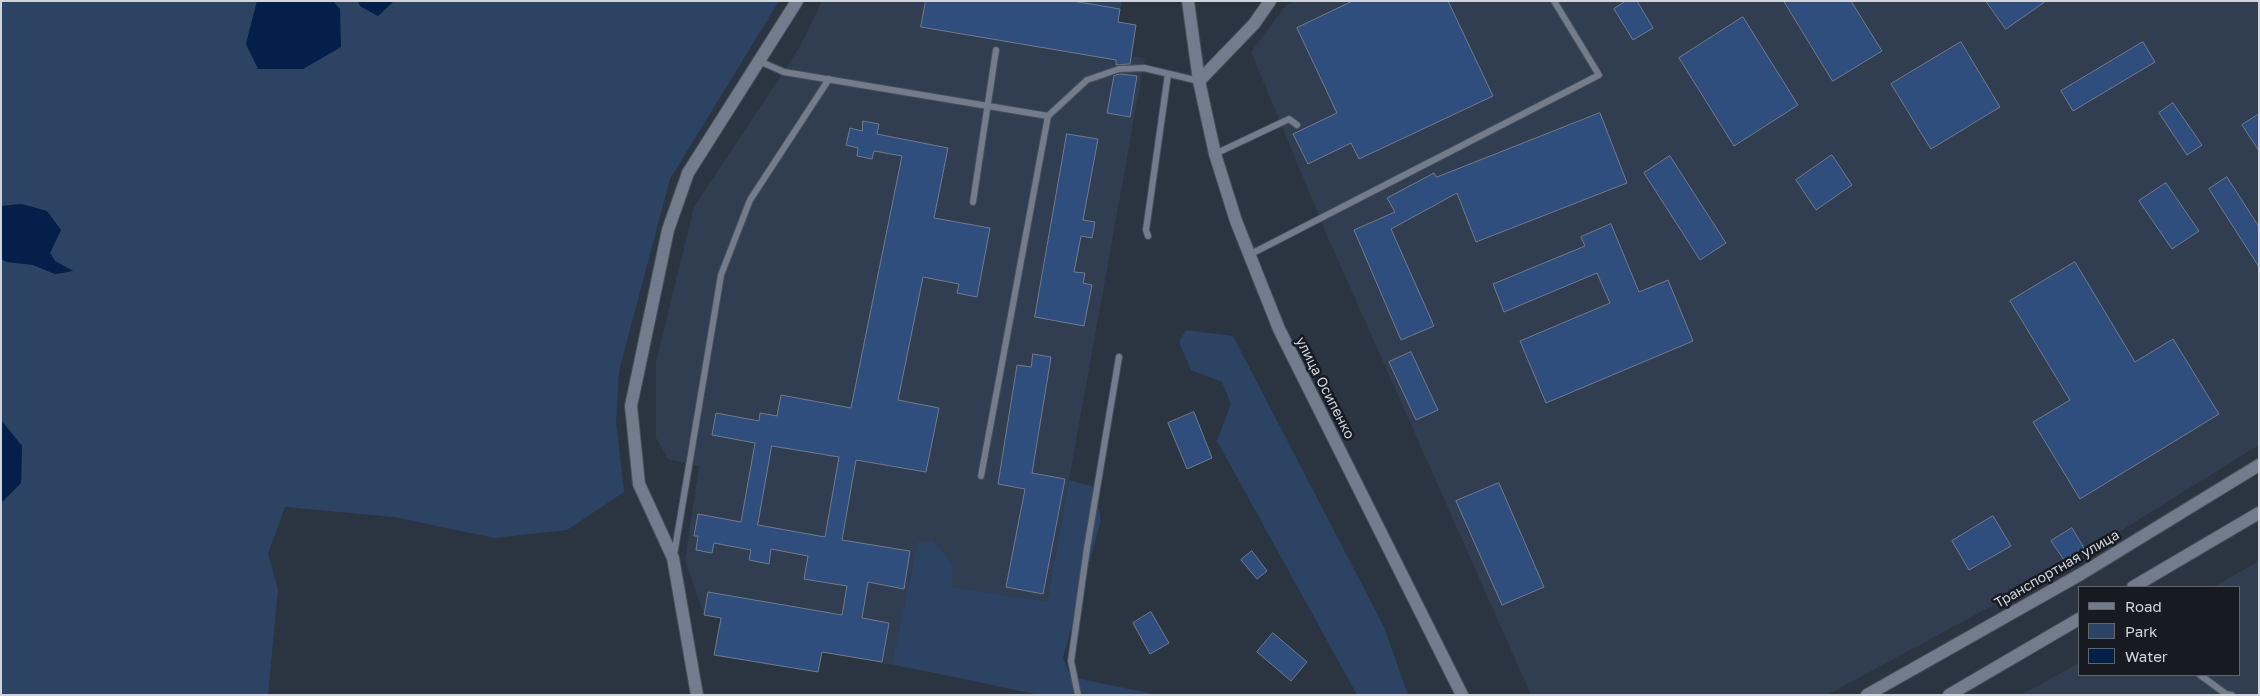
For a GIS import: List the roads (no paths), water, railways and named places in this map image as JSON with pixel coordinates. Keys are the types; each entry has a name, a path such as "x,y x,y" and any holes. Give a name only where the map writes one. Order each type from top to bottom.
{"street":[{"path":"697,695 673,558 639,484 630,406 668,230 688,173 797,1"},
{"name":"улица Осипенко","path":"1188,1 1199,81 1215,154 1249,255 1279,329 1462,695"},
{"path":"1199,81 1254,24 1270,1"},
{"name":"Транспортная улица","path":"1867,695 2081,574 2259,465"},
{"path":"2136,586 2259,513"},
{"path":"1949,695 2078,620"}],"lane":[{"path":"1249,255 1598,75 1554,1"},
{"path":"973,202 996,50"},
{"path":"759,61 784,72 1048,116"},
{"path":"981,476 1048,116 1087,80 1119,69 1144,68 1199,81"},
{"path":"1148,236 1146,230 1168,74"},
{"path":"673,558 721,275 750,200 828,79"},
{"path":"1215,154 1289,119 1297,125"},
{"path":"1078,695 1071,661 1087,548 1119,357"},
{"path":"2201,676 2226,694 2232,695"}],"water":[{"path":"257,1 333,1 340,9 341,47 303,69 258,69 246,44"},
{"path":"358,1 394,1 378,16 360,6"},
{"path":"22,204 47,211 61,230 50,253 55,261 73,271 55,274 33,265 7,262 1,259 1,206"},
{"path":"1,420 22,446 21,483 1,503"}]}
